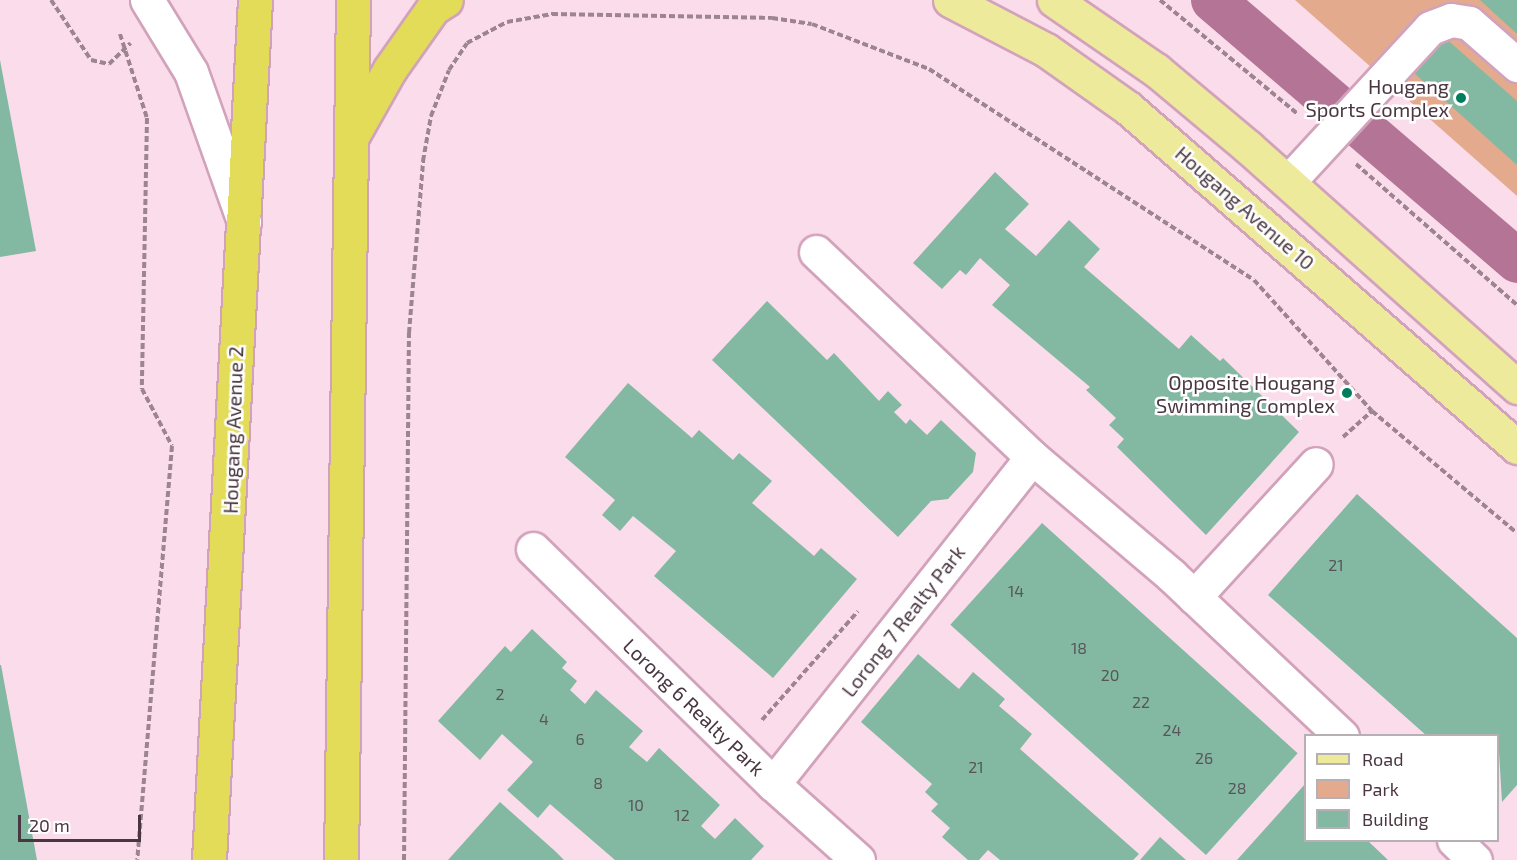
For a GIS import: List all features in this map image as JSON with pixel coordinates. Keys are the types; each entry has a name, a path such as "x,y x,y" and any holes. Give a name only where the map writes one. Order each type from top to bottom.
{"highway":[{"name":"Hougang Avenue 2","path":"209,860 230,517 232,386 245,227 255,0"},
{"path":"341,860 349,141 353,0"},
{"path":"349,141 390,69 433,8 446,0"}],"main road":[{"name":"Hougang Avenue 10","path":"950,0 1046,50 1128,108 1517,447"},
{"path":"1054,0 1156,70 1288,182 1517,387"}],"street":[{"path":"147,0 191,72 245,227"},
{"path":"1288,182 1430,28 1451,20 1469,23 1517,65"},
{"path":"816,252 1032,457 1194,597 1341,734"},
{"path":"1194,597 1326,454"},
{"name":"Lorong 7 Realty Park","path":"773,784 1032,457"},
{"name":"Lorong 6 Realty Park","path":"533,549 773,784 858,860"},
{"path":"1456,842 1475,860"}],"path":[{"path":"51,0 91,60 109,64 124,49 147,118 142,389 172,446 137,860"},
{"path":"404,860 409,333 431,116 448,70 467,43 507,22 552,14 772,18 812,24 929,69 1254,280 1372,411 1517,533"},
{"path":"1326,454 1372,411"}],"green space":[{"name":"Hougang Sports Complex","path":"1295,0 1517,0 1517,196"}],"building":[{"path":"1480,0 1517,0 1517,34"},
{"path":"1444,37 1517,101 1517,165 1413,72"},
{"path":"0,60 36,251 0,257"},
{"path":"995,172 1029,204 1005,229 1036,256 1069,220 1100,249 1084,267 1179,349 1191,335 1220,361 1223,358 1299,432 1206,535 1117,447 1124,439 1109,425 1116,418 1086,390 1090,387 992,305 1010,285 980,258 966,275 960,270 942,289 913,263"},
{"path":"767,301 827,360 834,353 879,401 888,391 902,405 894,412 906,424 910,419 927,435 941,420 976,453 973,472 948,499 931,501 898,537 712,360"},
{"path":"628,383 692,438 699,430 733,460 739,453 772,481 752,503 814,556 821,548 857,579 773,678 654,576 676,551 633,516 620,531 602,515 615,500 565,457"},
{"path":"1357,494 1517,638 1517,785 1502,802 1499,734 1425,734 1268,595"},
{"path":"1042,523 1298,753 1206,855 950,625"},
{"path":"532,629 567,662 562,668 577,681 570,690 585,704 596,690 643,731 629,747 647,762 659,748 720,805 701,826 715,839 735,818 764,846 751,860 615,860 550,804 538,818 507,790 533,762 502,734 480,760 438,721 505,646 511,652"},
{"path":"918,654 959,689 973,672 1005,699 999,706 1032,734 1020,749 1139,854 1133,860 1000,860 988,850 979,860 968,860 942,837 950,828 931,811 938,804 925,792 932,784 861,722"},
{"path":"1,665 37,860 0,860"},
{"path":"1304,785 1304,842 1369,842 1388,860 1237,860"},
{"path":"500,802 555,851 564,860 448,860"},
{"path":"1160,837 1186,860 1140,860"}],"waterway":[{"path":"1213,0 1517,261"}],"place":[{"name":"Hougang Sports Complex","path":"1461,98"},
{"name":"Opposite Hougang Swimming Complex","path":"1347,393"}]}
